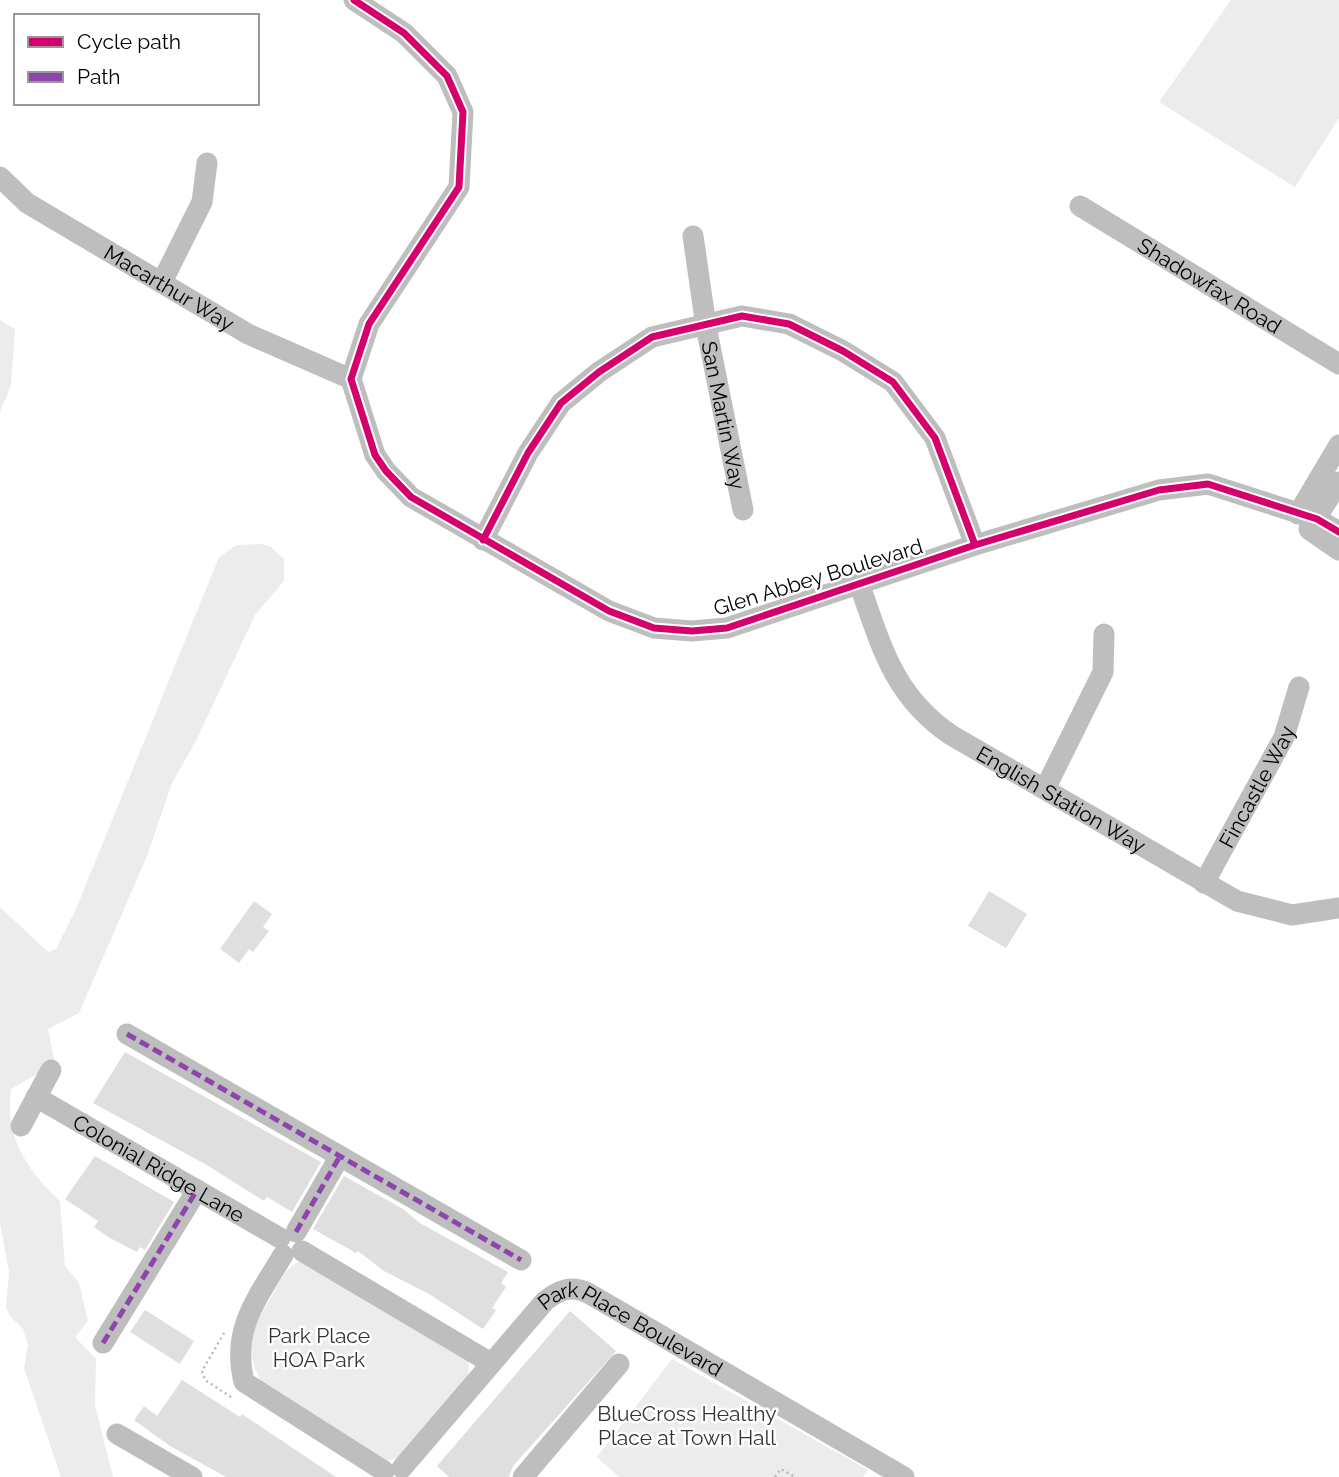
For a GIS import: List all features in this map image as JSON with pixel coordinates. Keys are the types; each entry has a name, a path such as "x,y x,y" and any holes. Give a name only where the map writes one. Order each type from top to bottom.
{"street":[{"path":"351,379 369,324 459,187 463,112 447,76 404,33 354,0"},
{"path":"162,282 202,202 207,163"},
{"name":"Macarthur Way","path":"0,177 27,203 248,334 351,379"},
{"name":"Shadowfax Road","path":"1080,206 1339,364"},
{"name":"San Martin Way","path":"693,236 706,326 743,510"},
{"path":"483,540 528,453 561,403 599,372 652,337 742,316 789,324 843,351 893,382 935,438 975,545"},
{"name":"Glen Abbey Boulevard","path":"351,379 375,455 411,497 610,611 654,628 692,631 727,628 860,586 975,545 1159,491 1208,484 1339,532"},
{"path":"1308,521 1339,445"},
{"path":"1308,521 1339,482"},
{"name":"Glen Abbey Boulevard","path":"1308,521 1339,550"},
{"name":"English Station Way","path":"860,586 889,666 921,711 951,735 1237,901 1273,912 1311,914 1339,908"},
{"path":"1045,789 1103,672 1104,634"},
{"name":"Fincastle Way","path":"1204,883 1284,737 1299,687"},
{"path":"127,1034 520,1260"},
{"path":"20,1126 51,1070"},
{"name":"Colonial Ridge Lane","path":"36,1097 491,1363"},
{"path":"340,1156 251,1310 240,1338 238,1359 244,1382 394,1473"},
{"path":"103,1343 197,1190"},
{"name":"Park Place Boulevard","path":"394,1473 554,1294 564,1289 583,1290 904,1477"},
{"path":"523,1477 619,1364"},
{"path":"117,1434 192,1477"}],"path":[{"path":"229,1325 201,1371 205,1380 244,1405"},
{"path":"775,1477 780,1469 795,1477"}],"green space":[{"path":"1231,0 1339,0 1339,118 1295,187 1159,102"},
{"path":"0,320 15,329 11,385 0,412"},
{"path":"237,545 270,546 284,559 284,581 255,615 196,741 172,783 147,856 79,1013 48,1029 55,1064 11,1089 11,1122 20,1151 37,1177 60,1201 65,1266 79,1283 88,1321 75,1337 96,1359 95,1405 113,1477 61,1477 24,1368 28,1345 23,1329 10,1316 6,1307 9,1272 0,1223 0,907 48,952 56,949 76,909 219,557"},
{"name":"Park Place HOA Park","path":"301,1261 469,1360 468,1378 400,1457 387,1461 269,1392 260,1378 251,1354 254,1330 282,1278 292,1266"},
{"name":"BlueCross Healthy Place at Town Hall","path":"672,1359 868,1470 863,1477 619,1477 597,1457"}],"building":[{"path":"989,891 1027,914 1006,948 968,926"},
{"path":"254,901 272,914 263,927 269,931 253,952 249,949 239,963 220,949"},
{"path":"125,1052 321,1162 292,1212 267,1197 264,1201 205,1164 93,1103"},
{"path":"95,1156 174,1202 145,1250 140,1247 137,1252 108,1237 94,1227 98,1221 65,1199"},
{"path":"344,1176 403,1209 420,1223 508,1272 501,1283 506,1287 492,1308 496,1310 483,1329 429,1294 384,1271 358,1251 356,1253 313,1229"},
{"path":"145,1310 194,1341 180,1364 130,1332"},
{"path":"570,1311 616,1351 513,1466 509,1477 449,1477 437,1466"},
{"path":"182,1380 240,1417 242,1414 336,1477 226,1477 170,1446 134,1420 144,1406 157,1416"}],"marked path":[{"path":"127,1034 521,1260"},
{"path":"296,1232 340,1156"},
{"path":"103,1343 197,1190"}],"cycle path":[{"path":"354,0 404,33 447,76 463,112 459,187 369,324 351,379 375,455 411,497 609,611 654,628 692,631 727,628 975,545 1159,490 1208,484 1317,519 1339,532"},
{"path":"483,540 528,453 561,403 599,372 652,337 742,316 789,324 843,351 893,382 935,438 975,545"}]}
